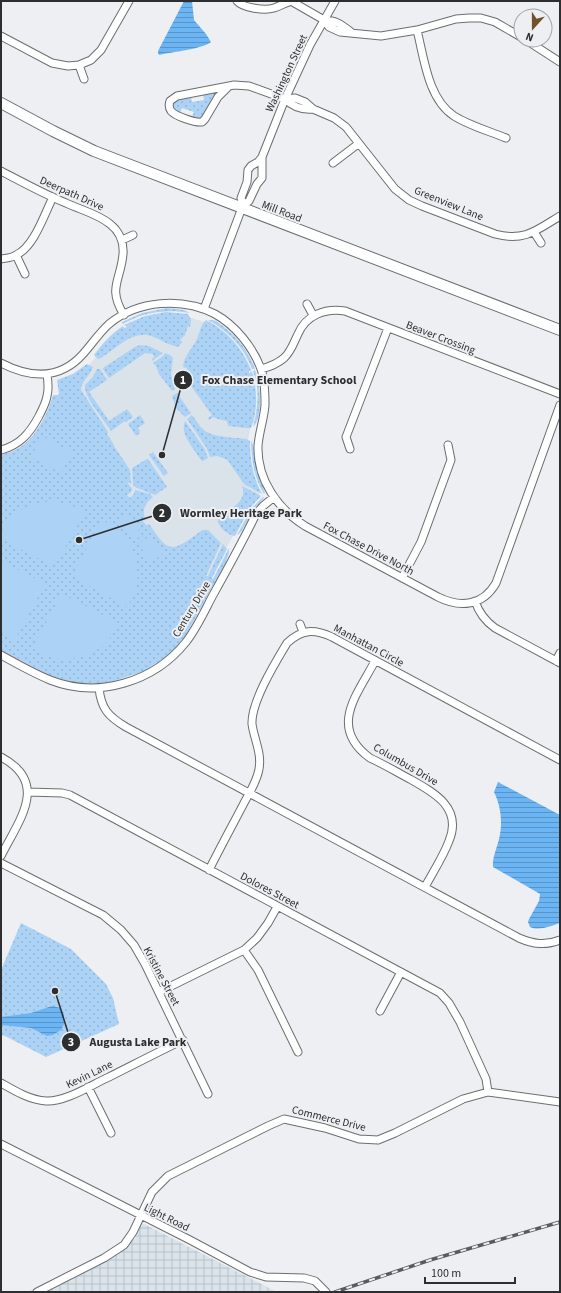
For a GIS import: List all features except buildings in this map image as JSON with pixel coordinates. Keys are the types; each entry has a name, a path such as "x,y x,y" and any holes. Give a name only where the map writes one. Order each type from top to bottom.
{"street":[{"path":"1,36 52,63 68,66 79,65 91,60 101,50 129,1"},
{"path":"237,1 244,7 268,9 273,9 292,1 324,20 329,27 340,32 351,32 363,35 381,36 417,30 456,19 469,18 481,18 495,22 513,32"},
{"name":"Washington Street","path":"262,157 262,178 257,184 249,201 243,206 241,198 247,182 248,170 262,157 297,70 335,1"},
{"path":"417,30 430,83 436,96 444,107 454,116 506,138"},
{"path":"538,48 560,62"},
{"path":"79,65 84,79"},
{"name":"Greenview Lane","path":"229,86 218,97 202,122 193,121 182,117 172,112 170,109 170,101 178,96 234,85 249,86 285,99 295,98 305,102 313,109 340,122 349,130 358,144 395,189 409,200 429,209 505,237 515,238 534,232 560,216"},
{"name":"Mill Road","path":"1,103 94,151 243,206 560,330"},
{"path":"333,163 358,144"},
{"name":"Deerpath Drive","path":"1,171 53,197 103,219 116,230 122,240"},
{"path":"1,259 16,256 31,242 53,197"},
{"path":"204,309 243,206"},
{"path":"534,232 541,243"},
{"path":"124,314 117,303 115,290 122,260 122,240 133,235"},
{"path":"16,256 24,274"},
{"name":"Fox Chase Drive North","path":"1,363 16,370 28,373 47,374 66,368 84,353 109,324 124,314 147,306 180,304 195,306 216,315 233,327 246,342 261,369 265,392 265,406 258,447 259,462 263,476 274,498 287,513 296,520 451,603 465,604 475,601 489,593 496,583 560,405"},
{"path":"261,369 275,364 284,358 290,350 298,332 314,315 307,304"},
{"name":"Beaver Crossing","path":"314,315 320,312 336,310 344,311 560,394"},
{"path":"350,449 346,437 388,328"},
{"path":"1,450 16,444 30,431 46,402 48,390 47,374"},
{"path":"402,578 421,542 451,460 448,445"},
{"name":"Century Drive","path":"1,655 50,680 72,686 100,688 118,685 135,680 153,671 171,658 186,641 203,613 256,514 263,506 274,498"},
{"path":"475,601 481,615 495,628 558,662 560,653"},
{"path":"209,870 250,793 260,769 259,750 252,722 257,699 287,643 294,636 302,632 300,624"},
{"name":"Manhattan Circle","path":"302,632 312,631 322,633 560,760"},
{"name":"Columbus Drive","path":"375,660 350,710 348,722 349,732 361,751 370,758 426,788 437,795 446,805 451,816 452,828 450,840 425,887"},
{"path":"100,688 104,708 109,715 117,721 526,941 540,944 552,943 560,940"},
{"path":"1,757 14,765 21,772 26,780 28,792 25,809 1,856"},
{"name":"Dolores Street","path":"28,792 62,792 70,795 440,994 450,1003 486,1079 488,1092"},
{"name":"Kristine Street","path":"1,862 103,916 121,930 134,945 145,964 208,1094"},
{"path":"159,992 244,950 259,935 277,907"},
{"path":"244,950 258,970 298,1052"},
{"path":"380,1011 401,972"},
{"name":"Kevin Lane","path":"1,1083 35,1100 46,1101 65,1098 183,1040"},
{"path":"88,1087 110,1133"},
{"name":"Commerce Drive","path":"37,1292 104,1258 124,1245 133,1232 152,1192 168,1176 284,1119 325,1128 359,1139 378,1140 463,1099 488,1092 560,1102"},
{"name":"Light Road","path":"1,1144 250,1272 266,1277 304,1278 315,1281 326,1292"}],"shaded area":[{"path":"214,92 216,94 203,117 199,119 192,117 194,112 182,108 180,113 174,110 172,106 175,101 182,98 191,97 192,102 204,100 203,94"},
{"path":"167,308 184,310 190,313 172,311 155,312 123,324 122,322 142,313"},
{"path":"166,312 188,314 191,320 190,327 188,326 185,335 180,340 182,342 178,347 151,336 144,335 124,341 101,358 98,359 94,355 115,332 123,326 124,328 127,327 124,325 145,316"},
{"path":"188,317 208,323 244,359 252,381 254,403 248,442 249,462 259,491 259,496 251,503 210,578 167,554 141,518 110,514 73,377 89,365 107,343"},
{"path":"206,320 221,329 233,340 243,354 251,370 249,371 249,374 251,371 253,374 256,401 255,415 251,428 228,426 227,421 213,417 209,420 208,418 212,415 191,386 188,388 186,387 186,385 190,383 187,368 183,367 186,356 197,338 202,324"},
{"path":"208,320 216,321 240,342 255,369 252,369 245,354 234,340 222,329"},
{"path":"140,345 149,346 163,353 152,361 154,357 153,354 145,353 109,378 103,368"},
{"path":"165,353 173,358 171,374 175,389 172,391 159,374 153,363"},
{"path":"87,364 93,367 82,384 81,390 130,470 131,484 129,482 128,483 132,489 127,495 130,498 134,494 135,490 150,494 153,497 148,502 144,510 146,520 142,519 146,525 149,524 161,540 170,547 180,545 202,530 208,530 221,543 206,576 208,576 223,544 227,549 212,578 213,579 229,548 229,553 225,564 186,635 169,655 144,671 111,682 89,684 71,682 51,676 1,650 1,454 11,452 20,447 35,433 46,414 53,395 59,394 57,380 73,374"},
{"path":"97,369 100,369 107,380 89,392 109,421 127,409 133,417 111,431 85,390 85,385 93,377"},
{"path":"255,370 258,383 260,408 259,415 253,427 258,399 257,385 253,371"},
{"path":"177,393 191,413 185,417 176,408 172,396"},
{"path":"140,415 145,423 138,428 140,433 136,436 128,424"},
{"path":"192,415 201,427 208,433 218,436 246,439 250,441 253,468 256,481 262,494 244,484 226,459 217,456 210,457 206,447 187,419"},
{"path":"185,421 204,448 208,458 203,461 192,447 186,436 184,431"},
{"path":"42,436 72,452 61,473 31,457"},
{"path":"251,440 257,471 265,493 264,494 254,468"},
{"path":"153,452 168,473 164,476 149,455"},
{"path":"148,459 167,487 155,495 133,485 132,468"},
{"path":"242,486 261,496 249,509 235,536 224,530 218,522 218,519 220,515 241,500 243,496"},
{"path":"263,497 264,498 255,508 241,532 237,535 251,509"},
{"path":"55,501 71,505 85,512 56,564 51,565 1,539 4,526 18,512 36,503"},
{"path":"128,515 142,535 133,541 119,521"},
{"path":"102,520 123,534 132,549 135,558 138,576 137,585 134,595 127,607 75,578 74,572"},
{"path":"150,536 163,554 151,562 138,544"},
{"path":"1,561 42,582 43,588 15,640 1,633"},
{"path":"66,596 119,623 105,644 82,657 72,659 54,658 44,655 32,648 60,597"},
{"path":"21,923 71,949 106,984 113,998 119,1024 46,1057 1,1035 1,970"},
{"path":"142,1223 277,1292 27,1292 135,1239"}],"water":[{"path":"184,1 192,1 194,20 211,42 201,47 159,55 158,51"},
{"path":"498,782 560,815 560,923 542,928 530,927 528,922 539,901 540,894 493,867 501,827 500,809 494,792"},
{"path":"52,1006 61,1008 64,1014 64,1024 61,1030 53,1035 47,1036 31,1028 1,1025 1,1017 31,1013"}],"railway":[{"path":"335,1292 430,1260 560,1222"}],"place":[{"name":"Fox Chase Elementary School","path":"162,455"},
{"name":"Wormley Heritage Park","path":"79,540"},
{"name":"Augusta Lake Park","path":"55,991"}]}
